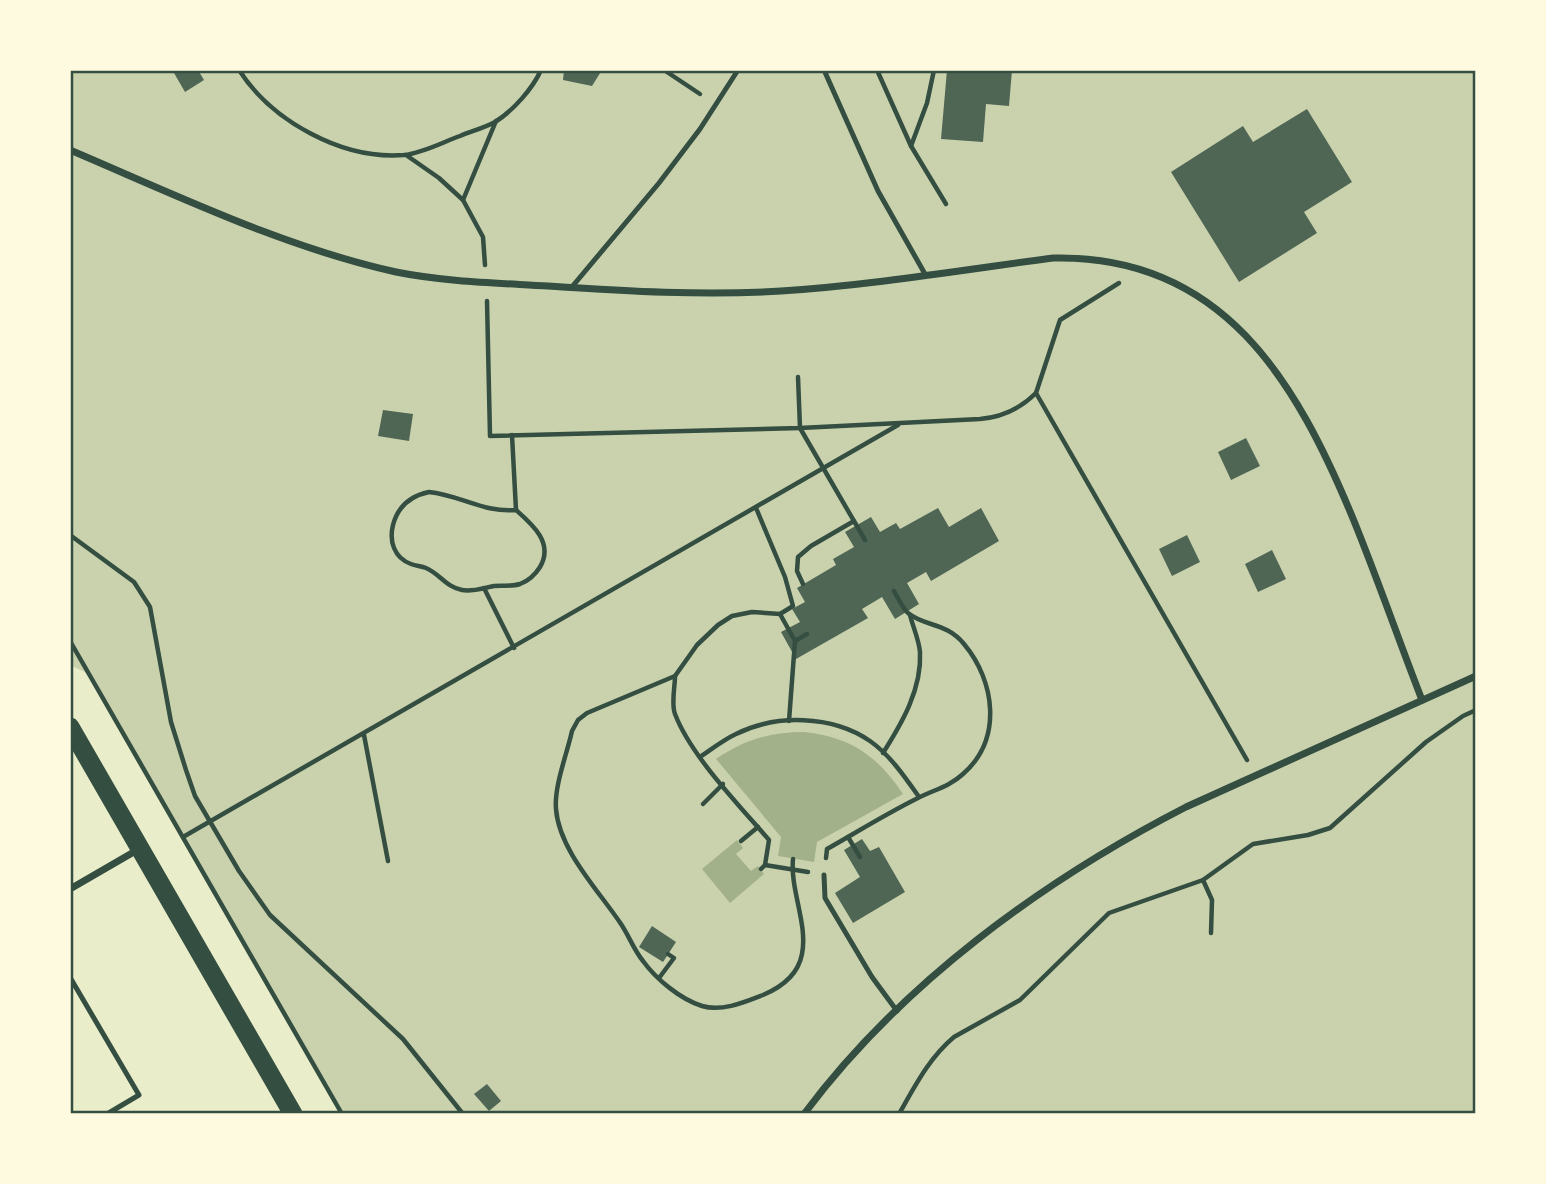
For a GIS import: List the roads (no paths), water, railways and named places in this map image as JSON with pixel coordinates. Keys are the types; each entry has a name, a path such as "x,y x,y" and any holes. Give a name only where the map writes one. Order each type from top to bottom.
{"highway":[{"path":"70,727 293,1114"}],"street":[{"path":"70,150 234,219 345,259 425,277 571,288 743,293 836,286 1053,258 1110,261 1142,269 1178,285 1227,318 1257,346 1306,415 1335,475 1422,700"},
{"path":"804,1114 863,1045 956,957 1066,877 1151,825 1476,676"},
{"path":"70,889 140,849"}],"lane":[{"path":"571,288 659,183 738,70"},
{"path":"824,70 878,191 925,274"},
{"path":"824,875 825,898 872,977 897,1011"},
{"path":"70,979 139,1095 107,1114"}]}
